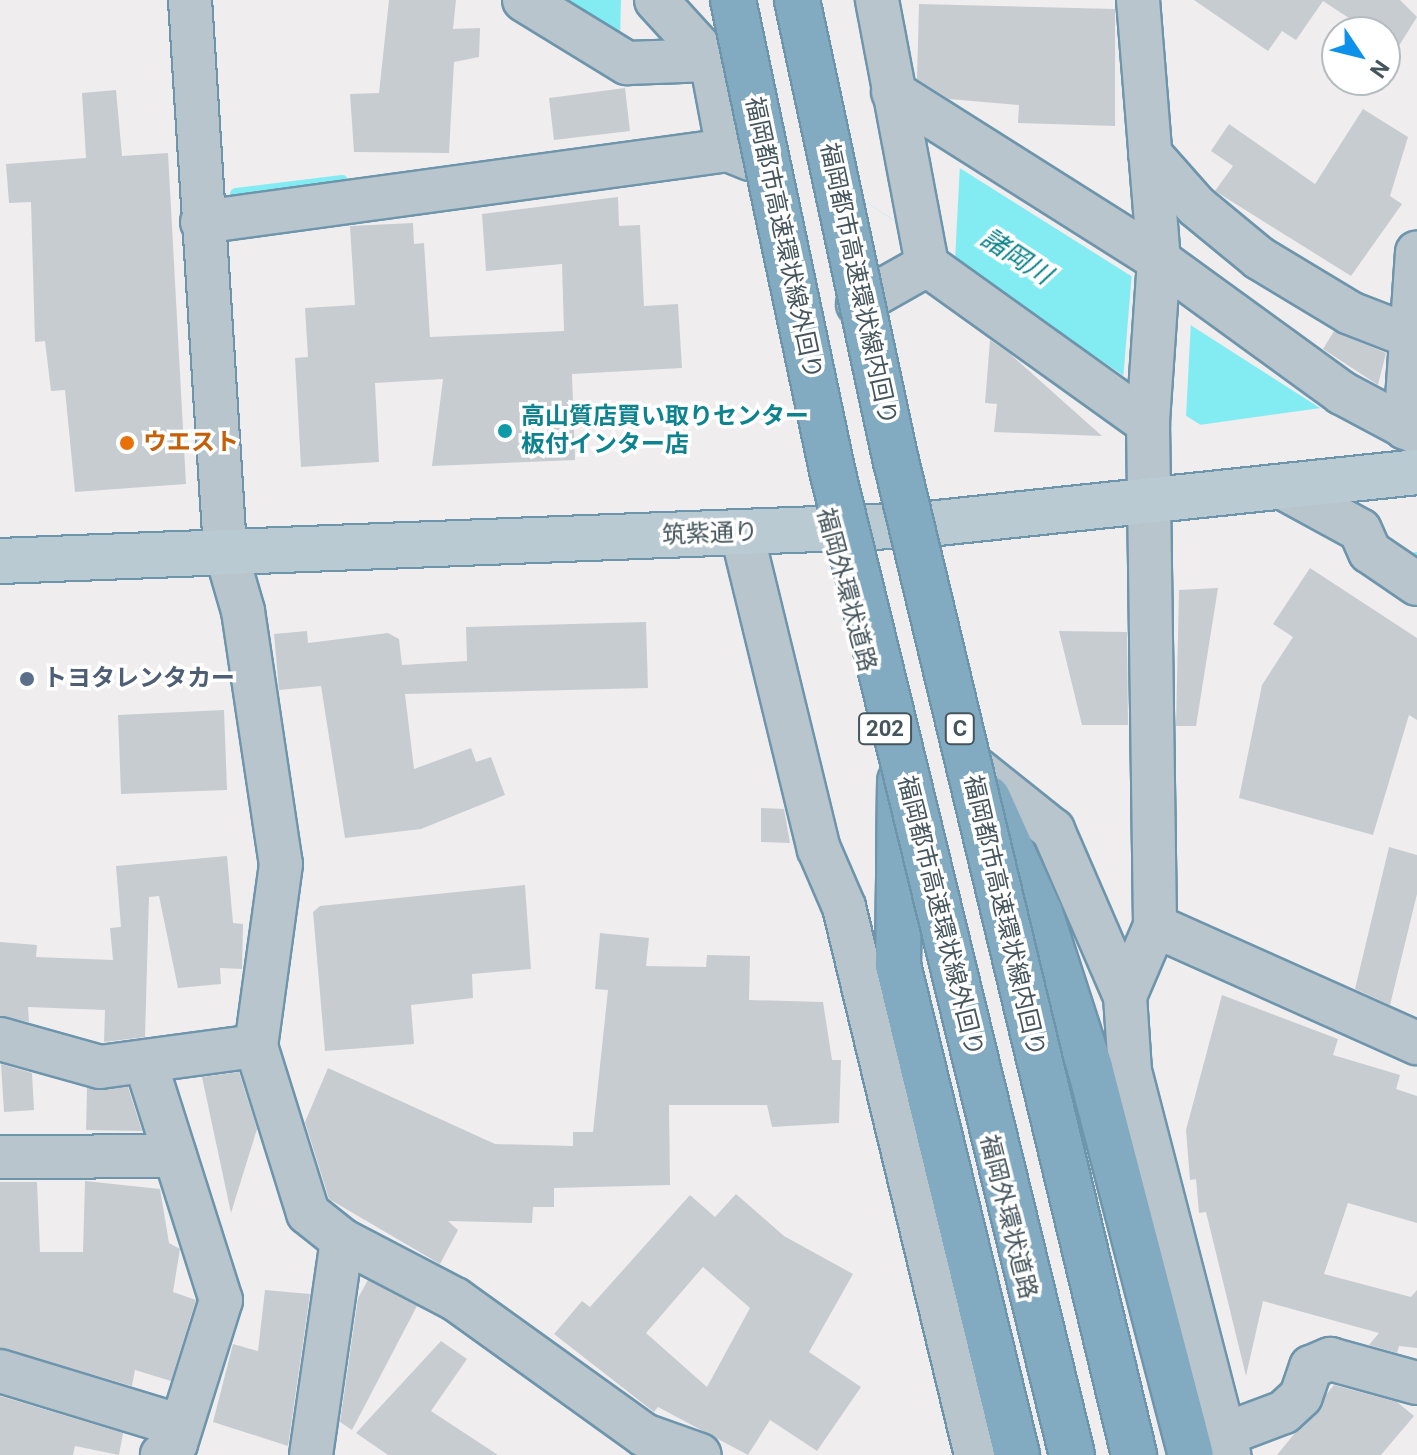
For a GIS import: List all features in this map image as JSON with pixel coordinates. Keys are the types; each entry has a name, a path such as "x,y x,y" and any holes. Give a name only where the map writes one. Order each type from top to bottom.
{"highway":[{"name":"福岡外環状道路","path":"714,0 739,154 826,528 900,781 1069,1455"},
{"name":"福岡都市高速環状線外回り","path":"733,0 833,474 1069,1455"},
{"path":"799,0 858,304 919,525 974,767 1147,1455"},
{"name":"福岡都市高速環状線内回り","path":"799,0 896,461 1134,1455"},
{"path":"974,767 1040,913 1214,1448"},
{"path":"900,781 898,965 1017,1455"}],"street":[{"path":"190,0 225,549 243,611 281,864 256,1046 308,1213 342,1240 455,1299 644,1435 700,1455"},
{"path":"524,0 627,63 711,60"},
{"path":"202,222 739,154 711,60 656,0"},
{"path":"877,0 927,265 1149,416"},
{"path":"1125,996 1155,926 1149,416 1159,260 1138,0"},
{"path":"893,92 1159,260 1342,393 1411,431 1417,252"},
{"path":"1150,154 1242,246 1350,313 1412,337"},
{"path":"858,304 927,265"},
{"name":"筑紫通り","path":"0,561 225,549 742,534 919,525 1152,505 1417,472"},
{"path":"1286,488 1360,530 1370,552 1417,584"},
{"path":"742,534 819,849 844,907 976,1455"},
{"path":"974,767 1053,830 1125,996 1130,1071 1214,1448 1284,1412 1301,1396 1311,1367 1330,1359 1417,1383"},
{"path":"1155,926 1417,1043"},
{"path":"0,1039 100,1067 146,1064 256,1046"},
{"path":"0,1371 171,1440 221,1300 146,1064"},
{"path":"0,1157 175,1156"},
{"path":"311,1455 342,1240"}],"water":[{"name":"諸岡川","path":"567,0 693,0 1139,281 1192,326 1417,470 1417,562 1136,384"}],"pier":[{"path":"621,0 701,0 960,164 955,261 620,38"},
{"path":"1132,272 1191,320 1186,417 1123,380"},
{"path":"1321,408 1417,465 1417,552 1398,554 1199,425"}],"building":[{"path":"389,0 456,0 453,29 480,28 479,57 454,62 449,153 354,152 350,94 379,93"},
{"path":"1194,0 1400,0 1417,17 1401,43 1401,16 1346,16 1323,1 1296,40 1282,31 1268,51"},
{"path":"919,4 1115,9 1115,126 1018,123 1019,105 949,99 917,79"},
{"path":"625,88 630,131 554,140 549,98"},
{"path":"116,90 122,156 168,153 186,484 75,492 65,390 51,391 45,341 35,342 31,202 9,203 6,164 86,158 82,93"},
{"path":"1363,109 1408,137 1390,196 1402,204 1351,276 1215,191 1233,166 1211,151 1229,124 1315,184"},
{"path":"618,197 619,226 640,225 644,306 678,304 682,368 572,374 575,460 432,466 443,379 375,383 379,462 301,467 295,358 308,357 305,308 355,305 350,226 413,223 414,244 424,243 430,337 564,331 562,264 486,271 482,214"},
{"path":"1334,331 1386,353 1378,385 1323,349"},
{"path":"990,340 1009,353 1102,436 994,432 997,404 985,403"},
{"path":"1310,568 1417,638 1417,720 1409,715 1373,835 1239,798 1262,685 1293,637 1273,624"},
{"path":"1218,588 1196,726 1176,726 1179,590"},
{"path":"646,622 648,688 405,694 414,769 471,748 476,762 491,757 505,795 421,829 345,838 321,686 279,690 274,634 307,631 308,643 388,633 399,639 402,665 467,661 466,627"},
{"path":"1059,631 1127,632 1128,725 1082,725"},
{"path":"224,710 227,790 121,794 118,715"},
{"path":"761,808 784,809 790,843 761,842"},
{"path":"1389,847 1417,855 1417,894 1390,1005 1355,989"},
{"path":"227,856 233,923 243,924 242,969 220,968 221,984 178,988 159,896 149,897 145,1037 104,1042 105,1010 28,1007 29,1022 0,1016 0,942 37,945 36,957 113,960 110,928 121,927 116,866"},
{"path":"525,885 531,969 472,974 473,998 411,1005 414,1044 325,1051 313,912 320,906"},
{"path":"600,933 649,938 646,966 706,967 707,955 750,956 749,1000 823,1002 832,1060 841,1060 839,1123 772,1127 767,1105 669,1105 670,1185 554,1188 554,1207 533,1207 532,1223 448,1221 458,1230 440,1264 329,1199 305,1122 328,1068 495,1144 573,1146 573,1132 593,1132 608,990 595,989"},
{"path":"1222,995 1338,1039 1333,1055 1400,1075 1396,1089 1417,1096 1417,1223 1348,1203 1324,1274 1411,1297 1417,1290 1417,1348 1399,1346 1397,1353 1369,1345 1379,1333 1263,1301 1246,1376 1206,1212 1199,1213 1196,1179 1190,1180 1186,1130"},
{"path":"1,1064 32,1073 34,1110 4,1112"},
{"path":"239,1072 257,1129 231,1213 202,1077"},
{"path":"128,1087 142,1131 86,1130 87,1088"},
{"path":"85,1181 160,1189 169,1243 180,1249 173,1292 196,1300 171,1381 135,1370 132,1386 0,1348 0,1182 37,1182 40,1252 83,1252"},
{"path":"736,1194 784,1236 853,1274 809,1352 861,1387 817,1451 770,1420 748,1455 658,1407 654,1412 554,1334 582,1301 590,1307 690,1195 715,1217","holes":["703,1267 750,1308 707,1387 646,1333"]},
{"path":"368,1280 417,1306 352,1430 340,1422 358,1298"},
{"path":"265,1290 310,1294 288,1446 213,1422 233,1344 258,1351"},
{"path":"441,1341 467,1359 431,1411 498,1455 388,1455 356,1433"},
{"path":"1334,1385 1397,1402 1414,1416 1381,1455 1277,1455"},
{"path":"0,1396 123,1433 119,1455 75,1446 73,1455 0,1455"}],"waterway":[{"path":"236,194 342,181"}],"place":[{"name":"高山質店買い取りセンター 板付インター店","path":"505,431"},
{"name":"ウエスト","path":"127,443"},
{"name":"トヨタレンタカー","path":"27,679"}]}
